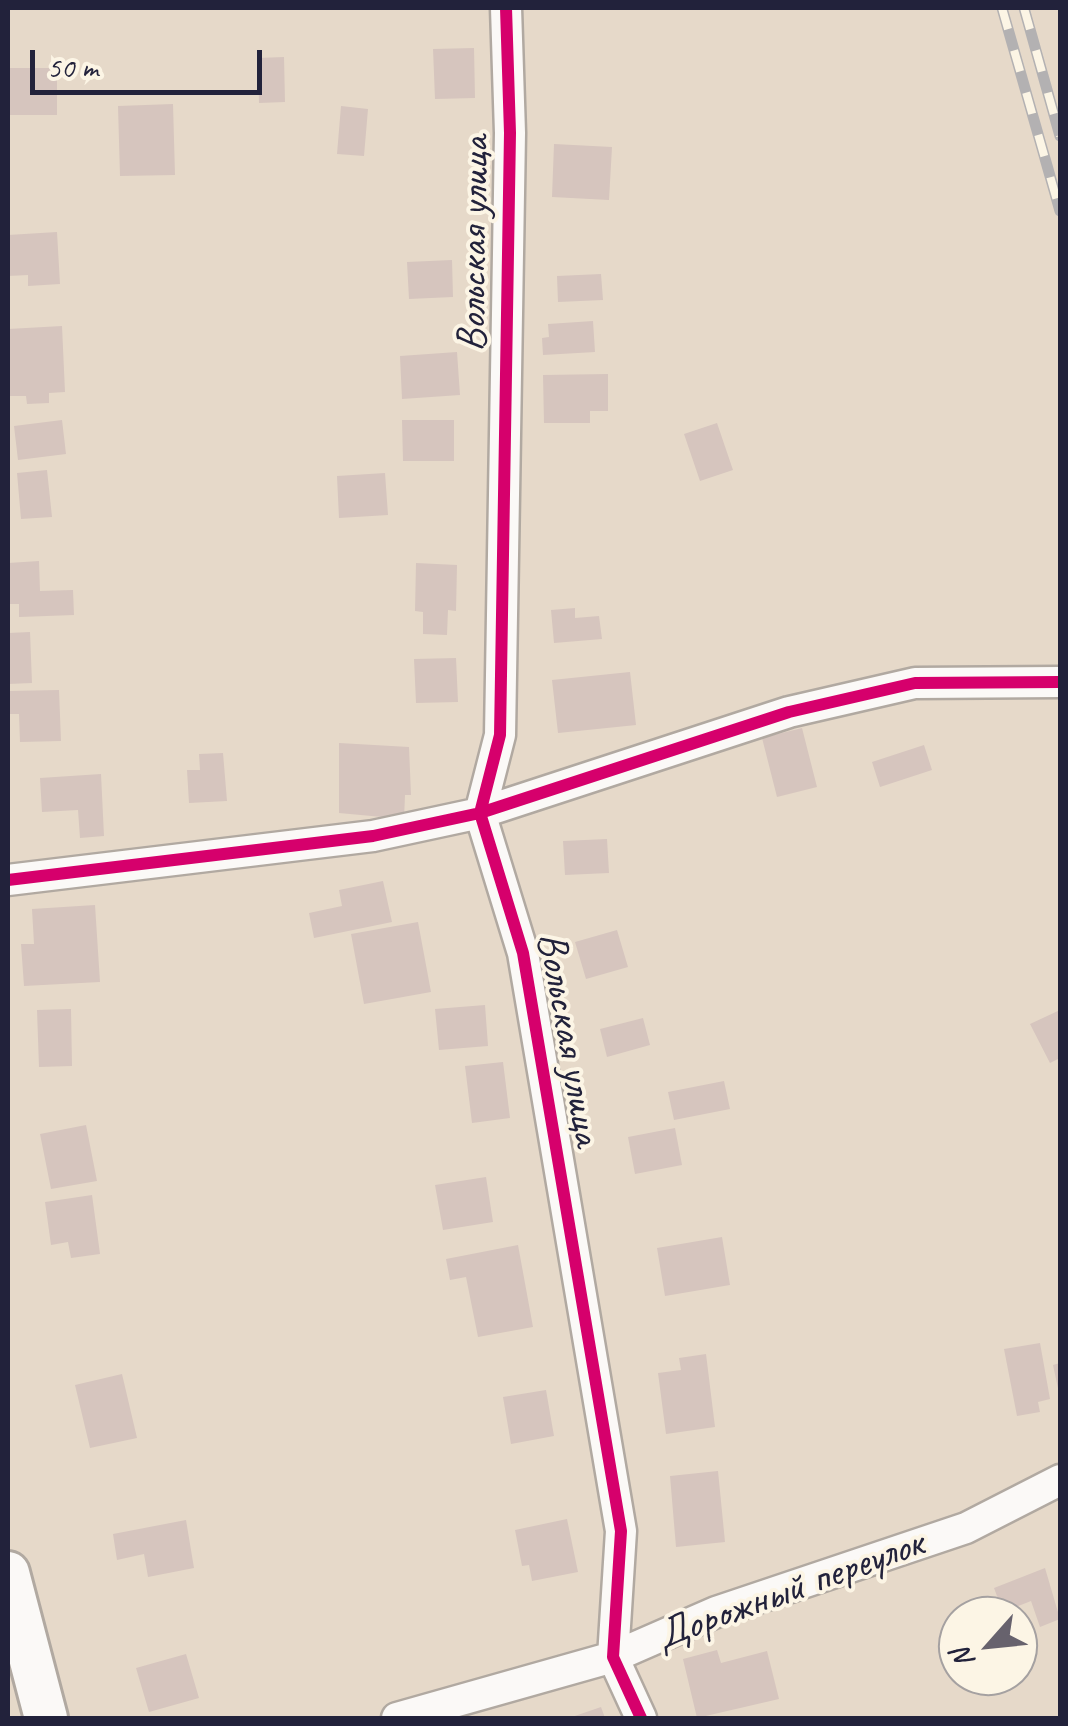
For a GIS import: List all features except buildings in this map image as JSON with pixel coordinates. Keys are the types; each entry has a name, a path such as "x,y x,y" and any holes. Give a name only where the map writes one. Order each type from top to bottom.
{"street":[{"name":"Вольская улица","path":"506,8 510,134 500,735 480,813 524,952 621,1531 613,1658 641,1718"},
{"path":"8,880 373,836 480,813 789,712 897,687 1034,679 1060,682"},
{"name":"Дорожный переулок","path":"397,1718 613,1658 716,1612 966,1528 1060,1480"},
{"path":"8,1573 46,1718"}],"railway":[{"path":"1002,8 1060,211"},
{"path":"1024,8 1060,136"}],"cycle path":[{"path":"506,8 510,133 500,735 480,813 523,953 621,1531 613,1657 641,1718"},
{"path":"8,880 373,836 480,813 789,712 915,683 1060,682"}]}
